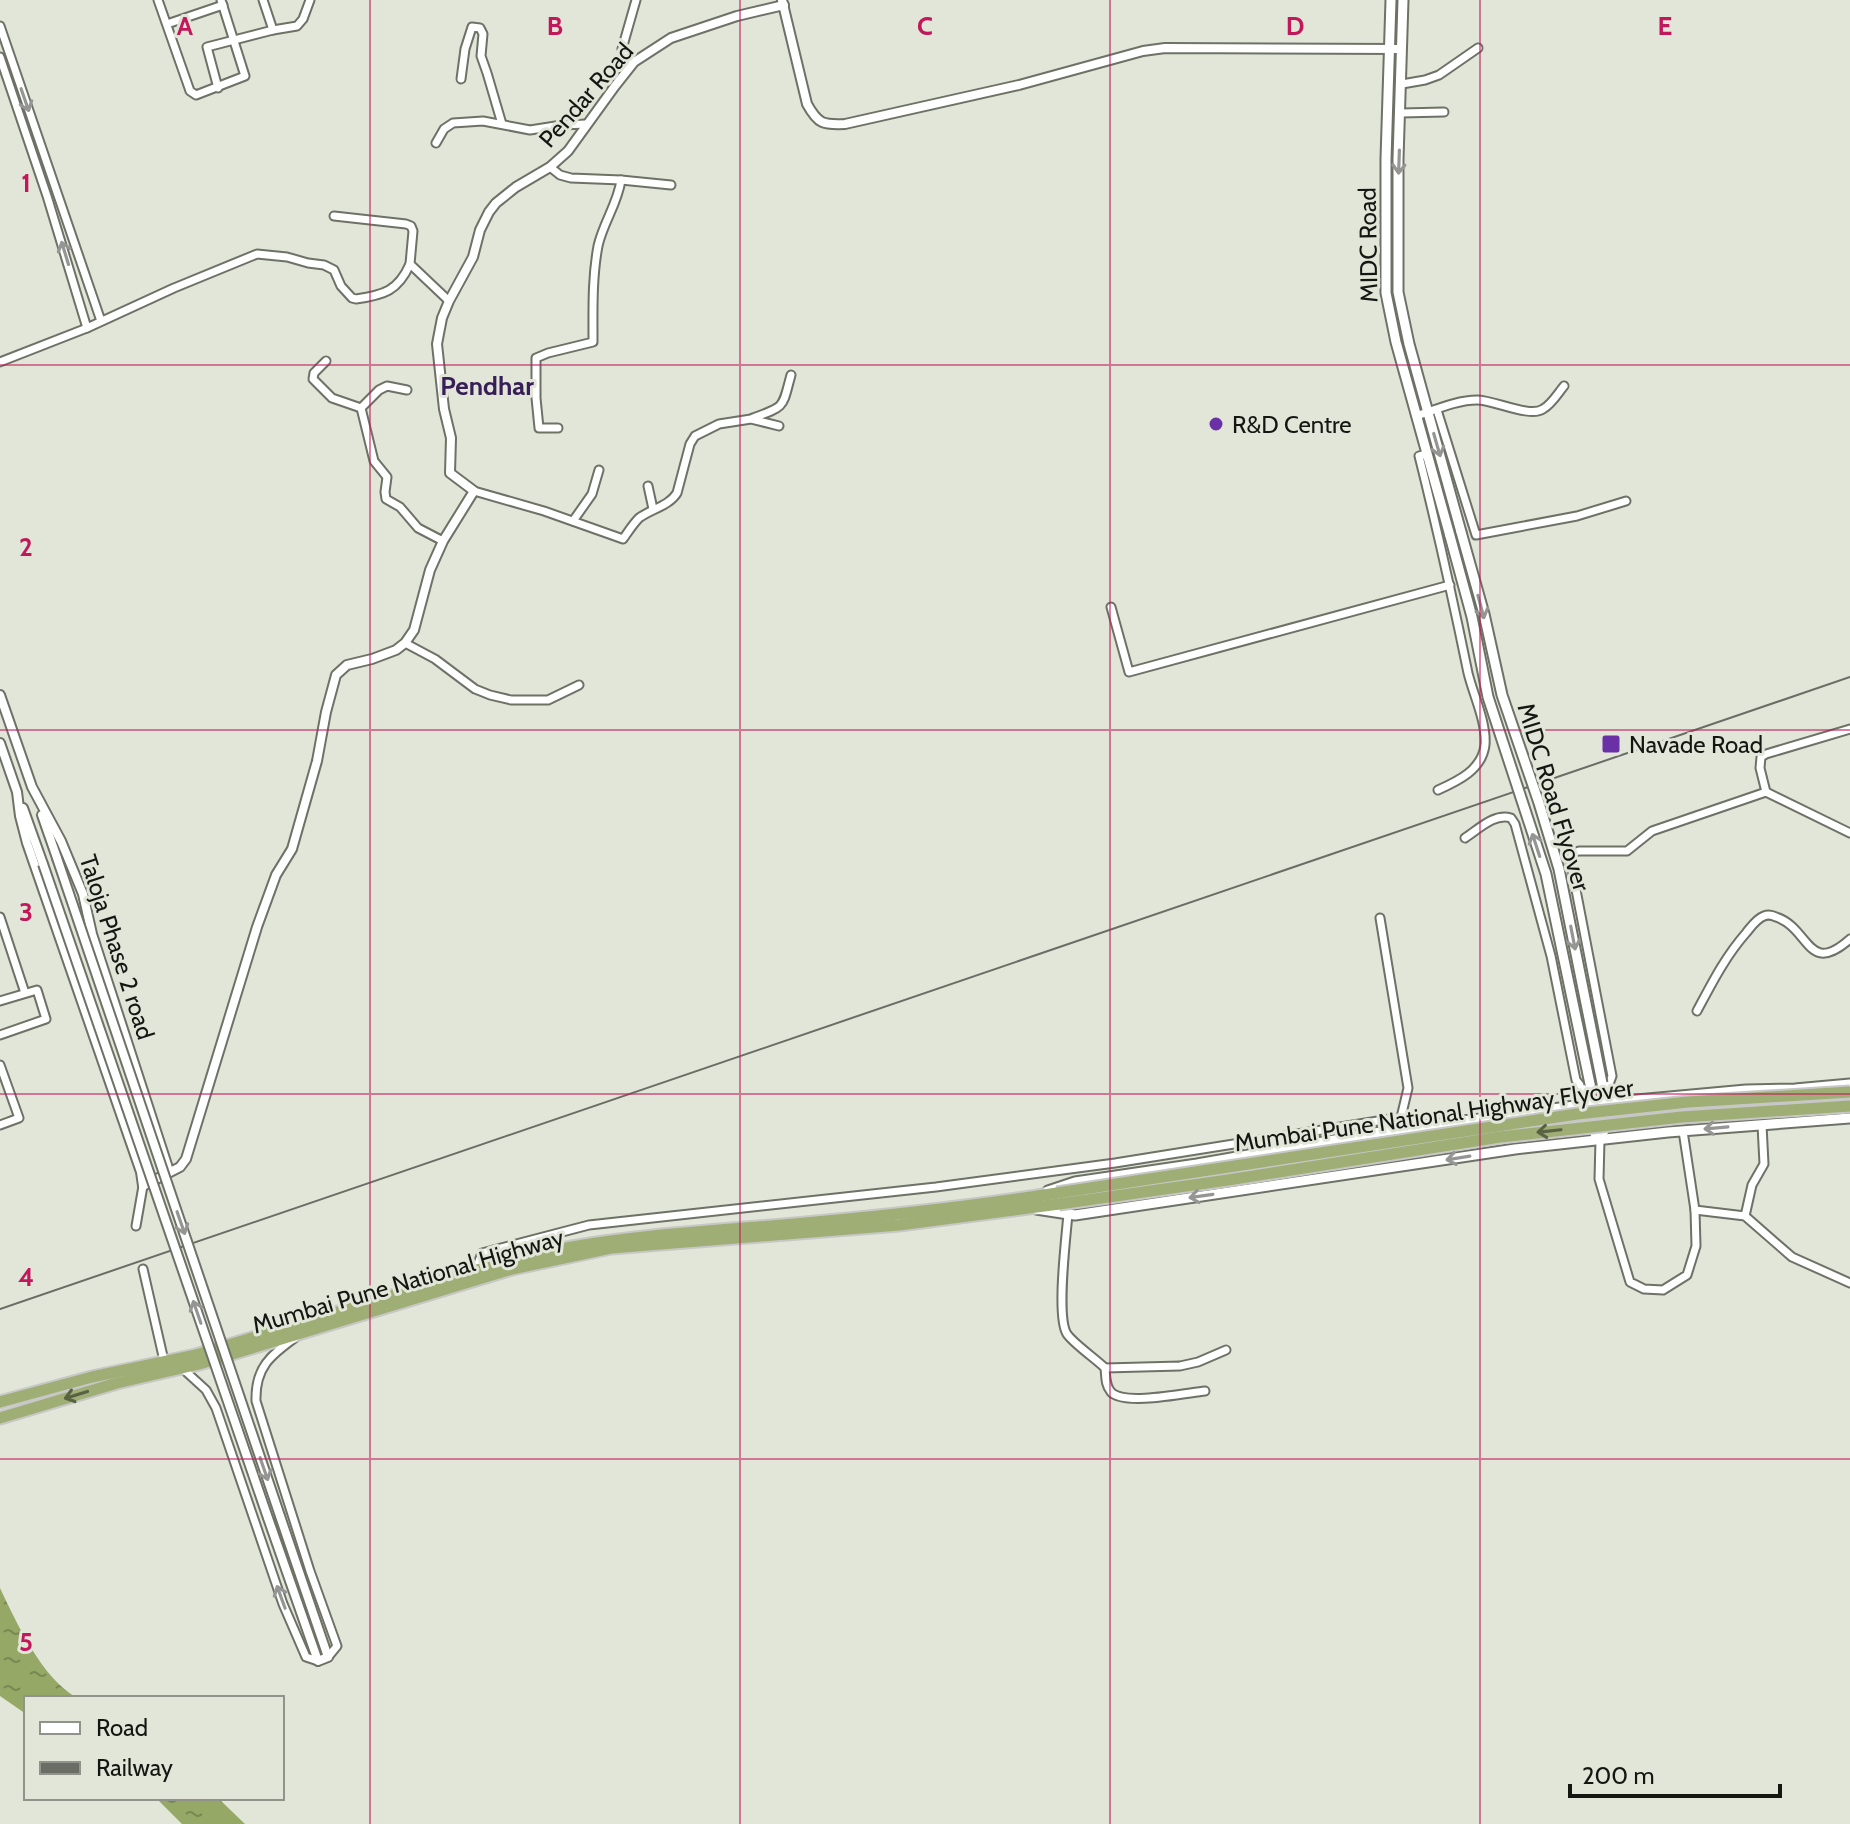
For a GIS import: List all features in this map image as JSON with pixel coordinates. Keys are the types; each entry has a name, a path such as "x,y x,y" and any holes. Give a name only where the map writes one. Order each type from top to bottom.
{"highway":[{"name":"Mumbai Pune National Highway Flyover","path":"1027,1203 1577,1114 1688,1102 1850,1092"},
{"name":"Mumbai Pune National Highway Flyover","path":"1058,1198 1228,1180 1500,1137 1682,1117 1850,1106"},
{"name":"Mumbai Pune National Highway","path":"0,1418 117,1383 196,1355 544,1251 634,1237 1027,1203"},
{"name":"Mumbai Pune National Highway","path":"0,1402 92,1377 165,1367 183,1369 512,1269 611,1248 899,1225 1027,1203"}],"main road":[{"name":"MIDC Road","path":"1391,0 1386,293 1396,342 1449,533"},
{"name":"MIDC Road","path":"1403,0 1398,292 1403,322 1432,411 1460,528"},
{"path":"1449,533 1460,528"},
{"name":"MIDC Road Flyover","path":"1449,533 1472,617 1488,697 1546,874 1590,1084 1594,1132 1600,1140 1604,1131 1602,1083 1559,869 1502,695 1460,528"},
{"path":"1027,1203 1075,1182 1398,1130 1592,1102 1850,1084"},
{"path":"1027,1203 1075,1215 1515,1149 1683,1131 1850,1118"}],"street":[{"path":"158,0 190,91 196,95 245,76 222,2 167,24"},
{"path":"263,0 273,30"},
{"path":"268,15 272,0"},
{"path":"218,88 207,47 297,26 310,0"},
{"path":"634,62 622,49 636,0"},
{"path":"783,3 807,104 815,119 827,125 845,124 1019,85 1143,51 1165,48 1401,49"},
{"name":"Pendar Road","path":"474,491 450,473 451,438 444,409 437,344 442,318 473,257 480,230 489,212 516,187 550,167 568,151 634,62 671,38 783,3"},
{"path":"0,26 101,321"},
{"path":"461,79 469,34 472,27 480,28 483,34 481,56 502,124"},
{"path":"1402,84 1439,75 1478,48"},
{"path":"0,57 87,328"},
{"path":"1401,113 1444,112"},
{"path":"436,143 444,129 453,123 483,121 530,130 586,124"},
{"path":"550,167 560,175 571,178 671,185"},
{"path":"558,428 539,428 536,358 593,342 592,289 598,243 620,193 621,180"},
{"path":"0,362 257,254 324,265 334,270 341,286 356,299 391,290 398,285 410,264 411,226 334,216"},
{"path":"410,264 449,301"},
{"path":"326,361 314,373 313,379 332,398 361,408"},
{"path":"143,1186 180,1167 186,1159 248,955 276,875 292,849 308,798 336,675 347,665 396,650 405,643 414,630 430,570 443,541 474,491 623,539 637,520 674,499 695,436 719,424 751,419 778,409 791,375"},
{"path":"361,408 387,386 407,390"},
{"path":"1416,416 1478,400 1534,413 1542,410 1564,386"},
{"path":"361,408 374,461 387,477 386,499 400,507 418,528 443,541"},
{"path":"1432,411 1476,535 1577,516 1626,501"},
{"path":"751,419 779,426"},
{"path":"1427,454 1419,456 1485,745 1474,769 1438,790"},
{"path":"573,521 592,494 599,470"},
{"path":"648,486 653,509"},
{"path":"1111,607 1129,672 1450,585"},
{"path":"405,643 435,659 475,689 490,695 511,700 548,700 579,685"},
{"name":"Taloja Phase 2 road","path":"1,701 32,787 61,841 83,894 92,934 169,1171"},
{"path":"1766,792 1760,768 1761,757 1850,729"},
{"name":"Taloja Phase 2 road","path":"0,743 17,792 27,843 141,1172 143,1186 136,1226"},
{"path":"32,787 328,1657"},
{"path":"17,792 318,1661"},
{"path":"1604,1101 1612,1076 1571,864 1572,853 1627,851 1652,831 1766,792 1850,833"},
{"path":"1465,838 1501,816 1511,818 1515,824 1551,956 1576,1080 1592,1102"},
{"path":"1697,1011 1731,950 1764,916 1772,915 1791,924 1805,943 1823,954 1838,950 1850,939"},
{"path":"0,917 25,993"},
{"path":"1380,918 1408,1088 1398,1130"},
{"path":"0,1001 38,991 45,1019 0,1035"},
{"path":"0,1065 19,1117 0,1125"},
{"path":"476,1270 482,1253 589,1225 936,1187 1115,1163 1390,1119 1398,1130"},
{"path":"1745,1216 1752,1185 1764,1164 1762,1125"},
{"path":"1600,1140 1599,1179 1630,1282 1644,1289 1663,1290 1687,1275 1696,1246 1695,1210 1683,1131"},
{"path":"1695,1210 1745,1216 1792,1257 1850,1282"},
{"path":"1068,1214 1063,1322 1067,1334 1105,1368 1180,1366 1226,1350"},
{"path":"143,1269 165,1367"},
{"path":"183,1369 206,1390 216,1408 283,1604 306,1657 318,1661 328,1657 337,1646 310,1571 256,1401 255,1388 272,1354 303,1333"},
{"path":"1105,1368 1106,1384 1119,1397 1133,1399 1205,1391"}],"water":[{"path":"0,1588 42,1664 74,1696 24,1696 24,1713 0,1696"},
{"path":"158,1800 220,1800 245,1824 182,1824"}],"railway":[{"path":"0,1309 1850,677"}],"place":[{"name":"R&D Centre","path":"1216,424"},
{"name":"Navade Road","path":"1611,744"}],"district":[{"name":"Pendhar","path":"487,386"}]}
